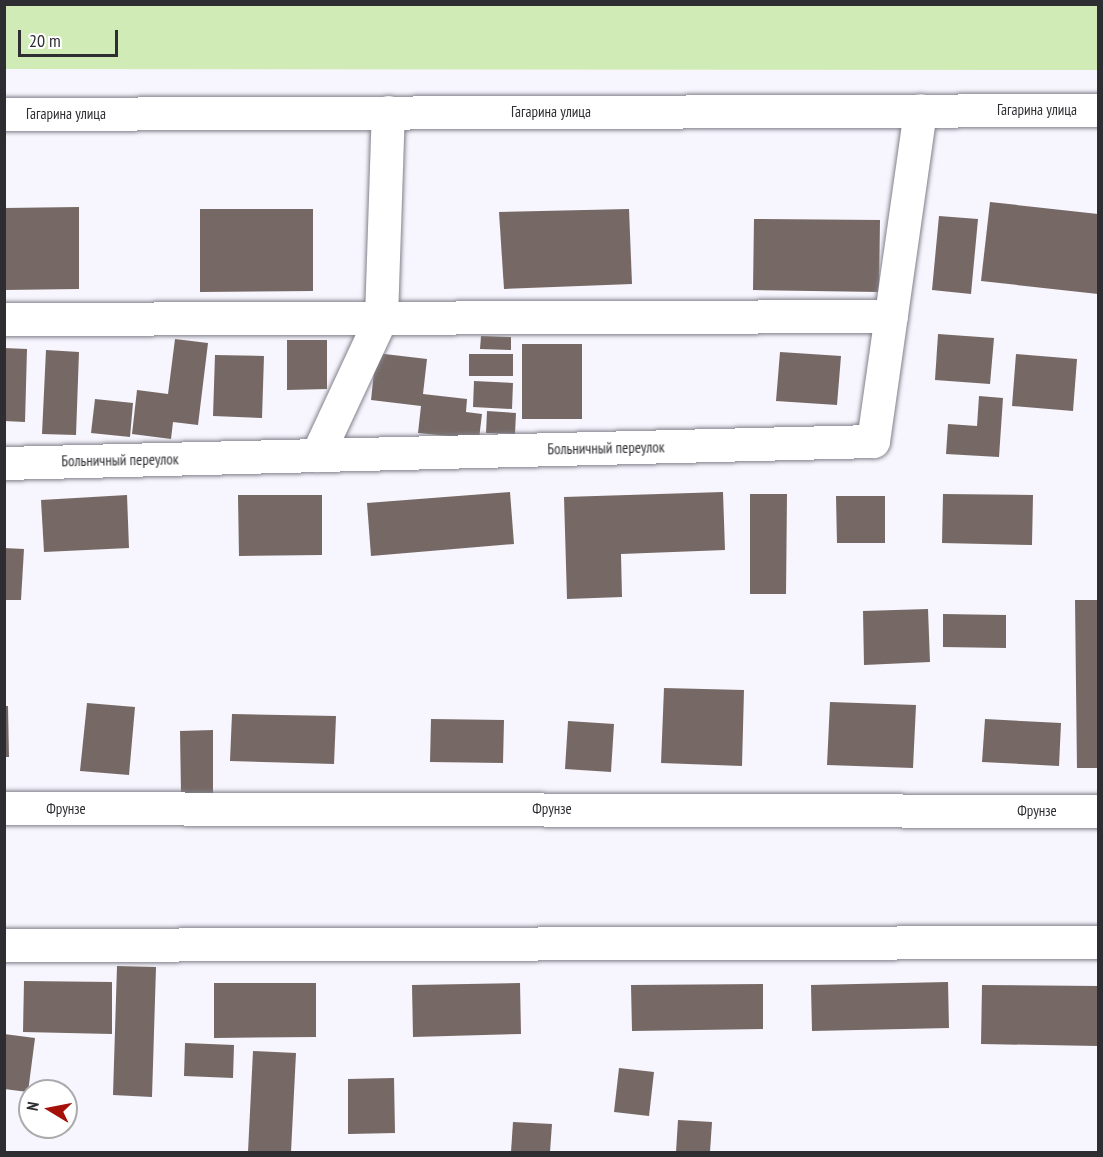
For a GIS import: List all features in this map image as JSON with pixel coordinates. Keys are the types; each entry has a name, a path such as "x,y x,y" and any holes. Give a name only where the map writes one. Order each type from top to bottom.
{"street":[{"name":"Больничный переулок","path":"4,463 873,441 920,110"},
{"name":"Гагарина улица","path":"4,114 1098,110"},
{"path":"317,455 381,318 388,112"},
{"path":"4,319 891,316"},
{"name":"Фрунзе","path":"4,808 1098,812"},
{"path":"4,945 1098,942"}],"green space":[{"path":"5,4 1098,5 1098,70 5,69"}],"building":[{"path":"990,202 1098,214 1098,294 981,281"},
{"path":"79,207 79,289 4,290 4,208"},
{"path":"200,209 313,209 313,291 200,292"},
{"path":"629,209 632,284 504,289 499,212"},
{"path":"939,216 978,219 971,294 932,290"},
{"path":"754,219 880,220 879,292 753,290"},
{"path":"938,334 994,338 990,384 935,380"},
{"path":"481,336 511,337 511,350 480,349"},
{"path":"175,339 208,343 198,425 173,422 171,439 132,434 137,390 168,394"},
{"path":"287,340 327,340 327,389 287,390"},
{"path":"522,344 582,344 582,419 522,419"},
{"path":"4,348 27,349 25,422 4,421"},
{"path":"46,350 79,352 76,435 42,434"},
{"path":"780,352 841,356 837,405 776,401"},
{"path":"376,353 427,359 423,394 467,399 466,412 482,414 479,439 418,433 421,406 371,400"},
{"path":"469,354 513,354 513,376 469,376"},
{"path":"1016,354 1077,359 1073,411 1012,406"},
{"path":"215,355 264,356 262,418 213,416"},
{"path":"474,381 513,383 512,409 473,407"},
{"path":"979,396 1003,398 999,457 946,454 948,424 977,426"},
{"path":"95,399 133,403 130,437 91,433"},
{"path":"487,411 516,413 515,434 486,433"},
{"path":"510,492 514,544 371,556 367,503"},
{"path":"723,492 725,550 621,554 622,597 567,599 564,497"},
{"path":"750,494 787,494 786,594 750,594"},
{"path":"943,494 1033,495 1032,545 942,543"},
{"path":"127,495 129,548 44,552 41,500"},
{"path":"238,495 322,495 322,555 239,556"},
{"path":"836,496 885,496 885,543 837,543"},
{"path":"4,548 24,549 21,600 4,600"},
{"path":"1075,600 1098,600 1098,768 1077,768"},
{"path":"928,609 930,662 864,665 863,611"},
{"path":"943,614 1006,615 1006,648 943,647"},
{"path":"664,688 744,690 742,766 661,763"},
{"path":"830,702 916,705 913,768 827,765"},
{"path":"87,703 135,707 129,775 80,771"},
{"path":"4,706 8,706 9,757 4,757"},
{"path":"232,714 336,716 334,764 230,761"},
{"path":"431,719 504,720 503,763 430,762"},
{"path":"985,719 1061,723 1059,766 982,762"},
{"path":"568,721 614,724 611,772 565,769"},
{"path":"213,730 213,793 181,793 180,731"},
{"path":"117,966 156,967 152,1097 113,1095"},
{"path":"24,981 112,982 112,1034 23,1032"},
{"path":"948,982 949,1028 812,1031 811,985"},
{"path":"214,983 316,983 316,1037 214,1038"},
{"path":"520,983 521,1034 413,1037 412,985"},
{"path":"763,984 763,1029 632,1031 631,985"},
{"path":"982,985 1098,986 1098,1046 981,1044"},
{"path":"4,1034 35,1038 30,1079 18,1079 18,1091 4,1089"},
{"path":"185,1043 234,1045 233,1078 184,1076"},
{"path":"253,1051 296,1053 291,1152 248,1152"},
{"path":"619,1068 654,1072 649,1116 614,1112"},
{"path":"394,1078 395,1133 348,1134 348,1079"},
{"path":"678,1120 712,1122 710,1152 676,1152"},
{"path":"513,1122 552,1124 550,1152 511,1152"}]}
